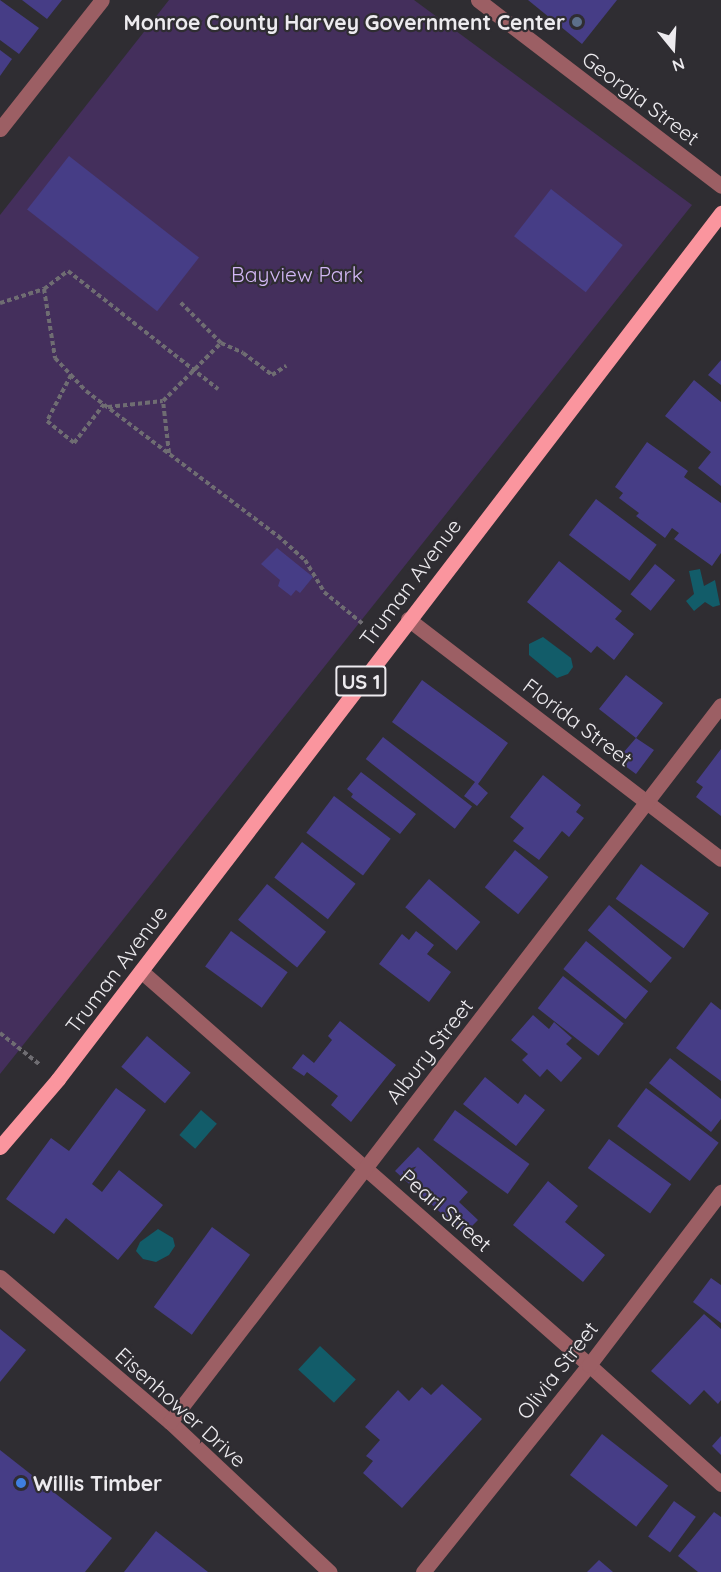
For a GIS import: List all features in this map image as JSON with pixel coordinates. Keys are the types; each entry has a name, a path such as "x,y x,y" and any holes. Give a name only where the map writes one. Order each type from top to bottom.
{"main road":[{"name":"Truman Avenue","path":"0,1147 58,1079 721,213"}],"street":[{"path":"0,129 102,0"},
{"name":"Georgia Street","path":"478,0 721,186"},
{"name":"Florida Street","path":"408,619 721,859"},
{"name":"Albury Street","path":"170,1422 721,705"},
{"name":"Pearl Street","path":"141,971 366,1167 721,1484"},
{"name":"Olivia Street","path":"423,1572 589,1365 721,1192"},
{"name":"Eisenhower Drive","path":"0,1277 170,1422 330,1572"}],"path":[{"path":"0,303 44,289 68,271 218,389"},
{"path":"44,289 55,358 106,406 285,542 305,560 324,592 364,625"},
{"path":"181,303 221,343 243,353 272,375 286,366"},
{"path":"72,375 47,422 74,442 106,406 162,401 221,343"},
{"path":"162,401 169,454"},
{"path":"0,1033 58,1079"}],"green space":[{"name":"Bayview Park","path":"169,0 414,0 692,205 0,1074 0,215"}],"water":[{"path":"700,569 704,586 715,580 720,605 713,607 705,602 694,611 686,601 694,594 689,571"},
{"path":"543,637 571,658 573,667 568,674 557,678 529,655 529,644"},
{"path":"201,1110 217,1124 195,1149 179,1135"},
{"path":"158,1229 173,1238 175,1246 169,1255 156,1262 143,1259 136,1251 140,1242"},
{"path":"320,1346 356,1379 334,1403 298,1369"}],"building":[{"path":"0,0 39,28 19,54 0,40"},
{"path":"22,0 62,0 47,19"},
{"name":"Monroe County Harvey Government Center","path":"528,0 617,0 582,44"},
{"path":"0,50 12,59 0,76"},
{"path":"69,156 199,258 157,311 27,210"},
{"path":"551,189 623,245 586,292 514,236"},
{"path":"721,360 721,385 708,375"},
{"path":"694,380 721,402 721,486 698,468 711,452 665,416"},
{"path":"647,442 688,471 684,477 721,503 721,553 712,566 674,539 679,533 672,528 665,538 636,516 639,513 619,498 623,493 615,487"},
{"path":"596,499 657,545 630,581 569,535"},
{"path":"277,548 313,577 300,593 296,590 291,596 278,586 280,580 261,564"},
{"path":"559,561 622,611 615,619 634,634 614,660 597,646 591,653 527,602"},
{"path":"655,564 675,580 651,611 630,594"},
{"path":"626,675 663,703 636,738 599,709"},
{"path":"422,680 508,743 478,784 488,793 477,806 464,796 475,782 392,722"},
{"path":"383,737 472,807 455,829 366,759"},
{"path":"636,738 654,750 636,774 617,760"},
{"path":"721,749 721,816 696,797 703,787 696,782"},
{"path":"361,772 416,814 400,834 351,797 353,794 347,789"},
{"path":"543,775 581,805 576,812 584,818 569,837 562,831 539,860 513,841 524,828 510,817"},
{"path":"334,796 391,839 363,875 306,833"},
{"path":"302,842 356,884 328,919 274,877"},
{"path":"515,850 548,877 518,914 485,887"},
{"path":"641,864 709,913 684,948 616,899"},
{"path":"429,879 480,922 457,950 405,907"},
{"path":"267,884 326,932 297,968 238,920"},
{"path":"609,905 672,958 651,983 588,930"},
{"path":"231,931 288,972 262,1008 205,967"},
{"path":"416,931 434,945 427,954 451,972 429,1002 379,964 402,934 409,940"},
{"path":"586,941 648,991 626,1019 563,969"},
{"path":"563,976 624,1023 598,1056 538,1008"},
{"path":"711,1002 721,1010 721,1081 676,1048"},
{"path":"533,1015 549,1029 554,1022 572,1038 566,1044 582,1058 561,1082 547,1069 540,1077 522,1060 528,1054 511,1040"},
{"path":"340,1021 396,1065 351,1122 331,1105 338,1096 307,1072 304,1076 292,1068 303,1054 314,1063 332,1040 328,1036"},
{"path":"147,1036 191,1073 165,1103 121,1067"},
{"path":"670,1058 721,1099 721,1119 711,1132 649,1083"},
{"path":"485,1077 518,1104 525,1094 545,1110 516,1146 463,1104"},
{"path":"116,1088 146,1110 92,1184 102,1192 119,1170 163,1205 118,1260 66,1218 54,1234 6,1199 51,1138 69,1151"},
{"path":"646,1088 719,1143 690,1181 617,1126"},
{"path":"455,1110 529,1164 508,1194 433,1140"},
{"path":"609,1139 671,1184 650,1213 588,1168"},
{"path":"418,1147 468,1192 459,1202 478,1220 464,1234 395,1171"},
{"path":"548,1181 578,1206 565,1222 605,1255 583,1282 513,1225"},
{"path":"212,1227 250,1255 192,1335 154,1307"},
{"path":"711,1278 721,1285 721,1323 693,1302"},
{"path":"704,1314 721,1329 721,1400 718,1404 704,1390 690,1405 651,1371"},
{"path":"0,1329 26,1350 0,1382"},
{"path":"442,1384 482,1419 402,1508 363,1473 373,1461 366,1456 380,1440 365,1427 398,1390 409,1401 422,1387 431,1395"},
{"path":"602,1434 668,1486 636,1527 570,1475"},
{"path":"721,1436 721,1455 712,1446"},
{"name":"Willis Timber","path":"0,1450 112,1538 85,1572 0,1572"},
{"path":"674,1501 696,1517 670,1552 648,1537"},
{"path":"714,1512 721,1517 721,1572 698,1572 678,1556"},
{"path":"156,1531 208,1572 124,1572"},
{"path":"599,1560 613,1572 587,1572"}],"place":[{"name":"Monroe County Harvey Government Center","path":"577,22"},
{"name":"Willis Timber","path":"21,1483"}]}
